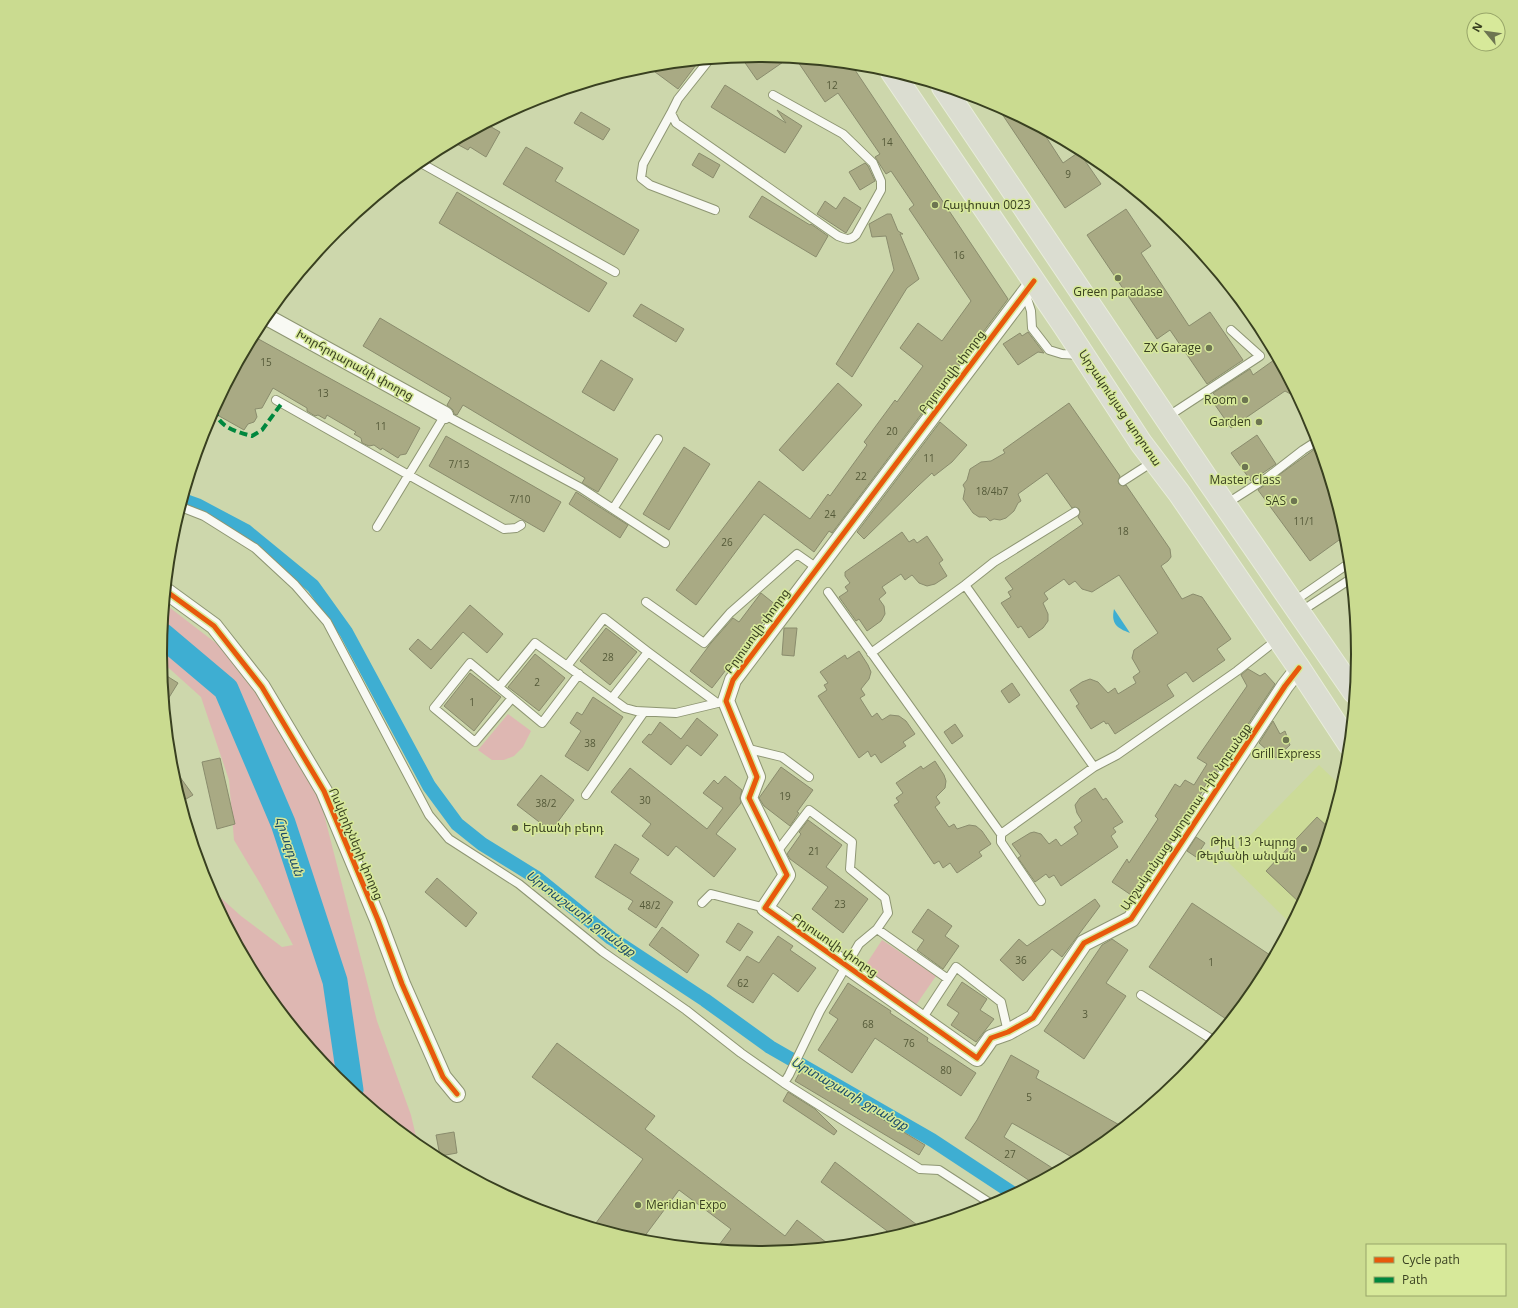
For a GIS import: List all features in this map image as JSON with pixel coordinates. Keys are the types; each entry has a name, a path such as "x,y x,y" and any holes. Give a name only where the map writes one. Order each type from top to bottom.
{"main road":[{"name":"Արշակունյաց պողոտա","path":"896,78 1029,286 1084,355 1141,443 1178,493 1279,638 1345,738"},
{"path":"947,92 1169,420 1207,479 1226,504 1296,607 1350,682"},
{"path":"1141,443 1154,445 1165,438 1169,420"},
{"path":"1178,493 1181,481 1190,475 1207,479"}],"street":[{"name":"Բրյուսովի փողոց","path":"722,702 733,680 1029,286"},
{"name":"Խորհրդարանի փողոց","path":"271,319 445,415"},
{"name":"Ոսկերիչների փողոց","path":"170,594 214,626 262,687 324,791 400,977 443,1077 457,1094"},
{"name":"Արշակունյաց պողոտա 1-ին նրբանցք","path":"977,1058 991,1038 1008,1032 1033,1018 1084,943 1131,919 1285,686 1299,668"},
{"path":"722,702 758,777 749,798 787,875 765,908"},
{"name":"Բրյուսովի փողոց","path":"765,908 977,1058"}],"lane":[{"path":"705,65 678,99 643,164 641,178 650,185 714,210"},
{"path":"671,113 676,123 838,236 853,239 880,190 881,181 873,163 843,134 773,95"},
{"path":"425,165 615,272"},
{"path":"1169,420 1260,356 1231,330"},
{"path":"276,400 504,529 516,528 521,524"},
{"path":"377,527 445,415 580,488 665,543"},
{"path":"613,509 658,439"},
{"path":"1226,504 1268,477 1313,444"},
{"path":"1123,481 1154,461"},
{"path":"185,509 204,516 255,548 295,585 328,622 429,815 449,839 519,884 603,952 686,1010 741,1053 784,1083 920,1169 939,1170 986,1201"},
{"path":"871,652 994,562 1075,512"},
{"path":"646,602 704,644 730,612 797,554 817,568"},
{"path":"1296,607 1344,567"},
{"path":"1296,607 1346,581"},
{"path":"964,585 1094,767"},
{"path":"828,592 1000,834 1001,842 1041,901"},
{"path":"567,666 604,618 648,652 722,702"},
{"path":"1000,834 1094,767 1117,755 1231,676 1279,638"},
{"path":"499,687 535,643 625,708 636,712 676,712 722,702"},
{"path":"612,698 648,652"},
{"path":"512,698 474,742 434,708 470,663 499,687 542,723 579,674"},
{"path":"586,795 644,712"},
{"path":"744,747 782,757 809,778"},
{"path":"776,853 809,810 852,842 850,869 885,898 888,913 877,929 859,944 820,1011 803,1049 784,1083"},
{"path":"702,903 711,894 765,908"},
{"path":"877,929 948,979"},
{"path":"922,1019 956,967 1001,1002 1008,1032"},
{"path":"1141,994 1209,1038"}],"shaded area":[{"path":"169,607 221,647 257,688 318,791 377,1021 411,1115 416,1136 399,1124 340,1073 314,1044 289,1014 267,983 246,950 228,916 219,896 241,916 282,947 293,945 261,885 234,840 229,780 201,697 167,667"},
{"path":"508,714 531,731 523,747 514,756 504,760 492,760 478,750"},
{"path":"1319,765 1337,782 1320,844 1306,881 1288,921 1226,860"},
{"path":"882,940 936,976 916,1005 863,969"}],"water":[{"path":"1114,609 1130,633 1118,627 1114,621"}],"building":[{"path":"745,62 782,63 757,80"},
{"path":"799,63 855,70 1008,299 832,533 829,531 814,552 764,514 696,605 676,590 759,481 810,519 828,494 830,496 867,445 864,442 895,400 897,402 923,366 900,348 918,323 942,341 971,301 909,209 914,205 891,171 886,174 875,157 880,154 838,93 825,102"},
{"path":"696,66 678,89 654,71"},
{"path":"725,85 786,123 777,110 802,126 785,153 711,107"},
{"path":"581,112 610,129 603,140 574,123"},
{"path":"1002,114 1046,136 1063,163 1076,154 1084,160 1101,184 1065,208"},
{"path":"490,127 500,132 486,157 470,147 468,150 458,144"},
{"path":"526,147 563,168 555,181 639,230 624,255 503,184"},
{"path":"699,153 720,165 713,178 692,165"},
{"path":"865,163 875,181 860,190 849,172"},
{"path":"457,192 607,283 589,312 439,223"},
{"path":"762,196 810,225 811,224 828,236 816,257 749,217"},
{"path":"844,197 861,208 846,233 817,214 825,201 836,209"},
{"path":"1126,209 1151,246 1141,253 1189,326 1210,312 1243,360 1207,384 1170,330 1157,339 1087,235"},
{"path":"887,214 891,214 898,231 903,234 900,234 919,279 907,288 852,377 836,364 894,270 886,236 872,237 869,224"},
{"path":"641,304 684,329 676,342 633,316"},
{"path":"380,318 618,459 598,492 582,483 585,478 463,405 457,415 454,414 453,410 447,405 451,398 363,346"},
{"path":"1028,332 1044,353 1038,352 1018,365 1003,344 1020,333 1022,336"},
{"path":"258,339 420,428 406,454 400,455 398,458 382,448 381,450 374,445 369,446 362,443 361,438 354,434 356,432 327,415 325,419 318,415 315,416 307,411 307,408 273,388 262,408 255,409 257,417 254,422 248,424 244,430 217,415 246,358"},
{"path":"601,360 633,379 614,411 582,392"},
{"path":"1273,360 1291,394 1285,391 1231,428 1213,402 1218,399 1213,393 1250,369 1253,375"},
{"path":"838,383 862,405 803,471 779,450"},
{"path":"1069,403 1120,476 1118,481 1119,484 1123,486 1126,485 1170,549 1171,557 1161,566 1182,599 1193,594 1202,597 1231,639 1217,649 1225,660 1193,682 1186,672 1167,685 1174,696 1115,734 1108,723 1106,724 1104,721 1091,729 1076,706 1079,704 1070,690 1082,682 1090,679 1098,682 1108,693 1115,688 1118,694 1136,683 1133,677 1140,672 1132,658 1134,650 1158,633 1119,575 1092,592 1082,589 1075,581 1069,585 1064,579 1044,593 1048,599 1043,603 1048,614 1048,621 1043,628 1029,638 1021,626 1018,628 1001,603 1011,597 1008,592 1013,589 1005,578 1083,524 1078,517 1080,512 1079,509 1075,507 1072,508 1047,473 1018,494 1021,501 1018,503 1014,511 1006,518 1000,520 994,519 990,521 986,517 979,517 973,513 963,499 965,489 963,485 967,480 970,469 981,462 991,461 1005,453 1003,450"},
{"path":"940,422 967,445 952,462 934,476 932,473 864,539 857,532"},
{"path":"1257,435 1276,464 1251,481 1231,453"},
{"path":"446,436 561,502 544,532 429,466"},
{"path":"684,447 710,464 669,530 643,514"},
{"path":"1314,449 1331,501 1340,539 1310,561 1258,490"},
{"path":"576,492 628,525 620,538 569,504"},
{"path":"902,532 909,542 914,539 917,543 927,536 943,560 939,563 947,576 935,584 927,586 919,583 912,575 905,580 901,574 882,587 886,593 879,599 884,606 885,614 881,621 867,631 859,619 856,621 839,597 848,591 845,587 850,583 845,576 845,572"},
{"path":"761,593 776,605 712,688 690,671 711,643 733,618 739,622"},
{"path":"470,605 503,634 487,653 463,632 431,669 409,649 418,639 431,650"},
{"path":"606,628 637,652 610,685 580,661"},
{"path":"784,628 797,628 794,656 782,655"},
{"path":"859,651 871,672 869,679 861,689 865,695 860,698 872,717 877,713 882,720 890,715 899,716 906,721 915,734 903,742 906,746 881,763 875,754 871,757 868,751 859,758 818,696 827,690 824,685 828,683 820,672 845,655 847,659"},
{"path":"535,654 565,678 539,711 508,687"},
{"path":"1248,669 1260,676 1265,673 1275,684 1212,778 1210,777 1191,811 1160,858 1157,856 1145,875 1148,876 1134,897 1112,882 1127,859 1129,863 1158,819 1155,816 1175,784 1180,787 1185,780 1194,785 1207,764 1197,758 1247,686 1241,675"},
{"path":"470,673 501,697 474,731 444,706"},
{"path":"168,676 178,683 169,698"},
{"path":"1012,683 1020,695 1009,703 1001,691"},
{"path":"593,697 623,717 588,771 565,756 581,731 570,723 577,712 582,715"},
{"path":"697,718 718,735 701,756 687,745 671,765 642,742 649,734 651,735 660,722 681,739"},
{"path":"1273,721 1280,734 1285,731 1290,745 1276,758 1259,743"},
{"path":"955,724 963,736 952,744 944,732"},
{"path":"220,758 235,824 217,829 202,762"},
{"path":"935,761 946,781 945,788 936,797 940,803 935,807 949,827 954,824 957,829 969,825 976,826 982,831 991,844 979,852 982,856 957,873 950,863 943,868 939,861 934,864 894,805 899,802 896,798 903,793 896,783 921,766 923,769"},
{"path":"781,767 813,790 797,812 799,813 790,826 764,806 759,798"},
{"path":"630,768 707,829 723,808 703,793 714,780 718,784 725,776 742,790 740,798 741,803 716,834 736,849 714,877 676,846 668,856 642,836 651,824 611,792"},
{"path":"541,775 574,800 551,831 517,805"},
{"path":"180,777 193,795 185,800"},
{"path":"1095,788 1103,800 1106,798 1123,822 1113,828 1116,832 1111,836 1118,847 1061,886 1054,875 1049,878 1046,874 1035,882 1018,858 1021,856 1012,844 1034,832 1041,834 1049,844 1056,839 1061,846 1078,834 1074,827 1082,821 1077,813 1075,805 1080,798"},
{"name":"Թիվ 13 Դպրոց Թելմանի անվան","path":"1317,817 1326,825 1320,844 1297,900 1266,871"},
{"path":"808,820 842,845 826,867 868,899 843,933 812,909 828,887 790,859 787,854 801,834 799,832"},
{"path":"1196,837 1205,843 1196,857 1187,851"},
{"path":"615,844 639,859 630,873 673,902 656,928 628,909 633,901 595,877"},
{"path":"437,878 477,913 466,927 425,892"},
{"path":"1095,899 1100,906 1062,957 1052,949 1023,981 1000,960 1019,939 1027,946"},
{"path":"1192,903 1269,954 1225,1018 1149,967"},
{"path":"928,909 952,926 945,936 959,946 943,969 917,950 924,940 912,932"},
{"path":"738,923 753,932 740,951 726,942"},
{"path":"662,927 699,955 687,973 649,945"},
{"path":"778,936 793,946 790,950 816,968 798,992 773,973 753,1003 727,986 747,956 759,963"},
{"path":"1112,939 1128,950 1106,983 1126,996 1084,1059 1044,1031 1102,945"},
{"path":"962,982 987,999 980,1010 994,1019 976,1042 951,1025 959,1013 947,1005"},
{"path":"848,983 891,1011 890,1013 928,1038 927,1041 976,1073 961,1096 875,1038 852,1073 818,1050 838,1019 829,1013"},
{"path":"557,1043 655,1116 645,1129 785,1236 797,1220 826,1242 798,1245 719,1245 731,1229 679,1190 645,1235 596,1223 643,1159 532,1077"},
{"path":"1011,1055 1039,1071 1036,1078 1118,1124 1071,1157 1012,1123 1004,1137 1053,1168 1029,1181 965,1138 977,1120"},
{"path":"801,1070 925,1145 919,1155 795,1081"},
{"path":"788,1092 815,1109 837,1131 834,1135 783,1101"},
{"path":"454,1132 457,1153 444,1155 439,1152 436,1135"},
{"path":"835,1162 917,1225 888,1232 821,1182"}],"waterway":[{"name":"Արտաշատի ջրանցք","path":"187,501 197,505 246,531 313,586 346,632 429,786 457,824 482,844 537,878 611,938 705,1000 770,1047 932,1140 1009,1191"},
{"name":"Հրազդան","path":"167,640 226,689 283,823 335,981 350,1082"}],"marked path":[{"path":"217,416 220,421 230,428 252,436 262,430 282,403"}],"cycle path":[{"path":"1034,281 733,680 726,701 757,777 749,798 787,875 765,908 977,1058 991,1038 1008,1032 1033,1018 1084,943 1131,919 1285,686 1299,668"},
{"path":"170,594 214,626 262,687 324,791 378,920 402,984 443,1077 457,1094"}],"place":[{"name":"Հայփոստ 0023","path":"935,205"},
{"name":"Green paradase","path":"1118,278"},
{"name":"ZX Garage","path":"1209,348"},
{"name":"Room","path":"1245,400"},
{"name":"Garden","path":"1259,422"},
{"name":"Master Class","path":"1245,467"},
{"name":"SAS","path":"1294,501"},
{"name":"Grill Express","path":"1286,740"},
{"name":"Երևանի բերդ","path":"515,828"},
{"name":"Թիվ 13 Դպրոց Թելմանի անվան","path":"1304,849"},
{"name":"Meridian Expo","path":"638,1205"}]}
